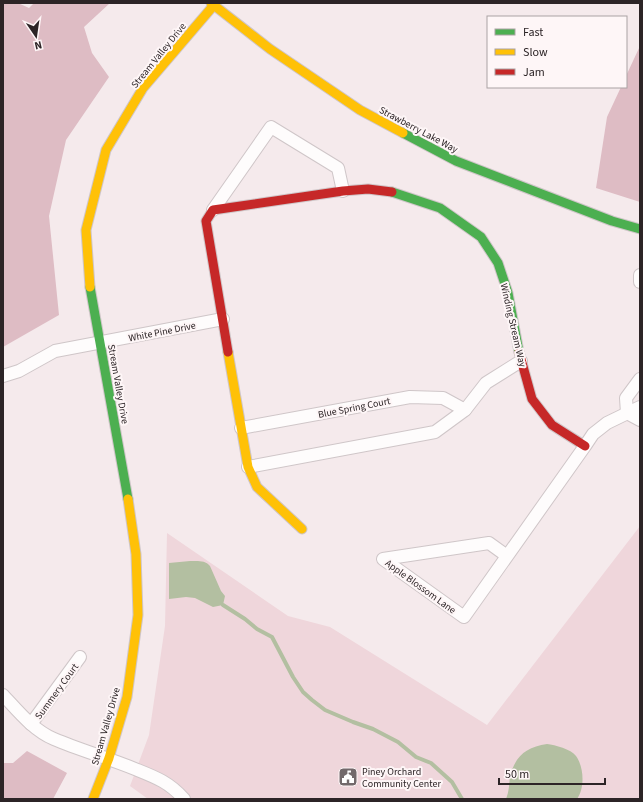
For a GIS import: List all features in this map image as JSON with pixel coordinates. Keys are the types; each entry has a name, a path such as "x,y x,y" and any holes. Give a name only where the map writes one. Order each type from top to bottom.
{"street":[{"name":"Strawberry Lake Way","path":"212,4 270,49 360,110 456,161 612,221 640,229"},
{"name":"Stream Valley Drive","path":"93,799 110,758 127,697 138,615 136,554 126,483 91,294 86,230 106,150 143,88 212,4"},
{"path":"302,528 258,488 248,467 206,221 271,127 338,168 343,190"},
{"name":"Winding Stream Way","path":"213,210 343,190 368,189 396,193 440,208 481,237 498,263 508,292 521,361 532,399 552,425 585,446"},
{"path":"640,275 640,282"},
{"name":"White Pine Drive","path":"3,376 19,371 55,351 223,319"},
{"path":"248,467 435,432 465,410 486,383 521,361"},
{"path":"640,379 626,398 627,413 640,420"},
{"name":"Blue Spring Court","path":"241,428 410,397 443,398 465,410"},
{"name":"Apple Blossom Lane","path":"507,556 489,543 383,558 464,617 585,446 593,434 607,423 640,407"},
{"name":"Summery Court","path":"32,724 80,657"},
{"path":"3,695 32,724 53,738 110,758 163,780 184,799"}],"shaded area":[{"path":"3,3 18,3 29,8 34,3 110,3 84,27 92,53 109,77 66,140 49,216 59,315 3,347"},
{"path":"640,46 640,202 596,188 607,117 621,88 627,88 627,74"},
{"path":"640,526 640,799 148,799 130,786 149,735 165,626 167,533 288,616 330,627 487,725"},
{"path":"190,561 204,562 210,566 221,591 225,596 223,605 213,607 195,598 186,597 169,599 169,563"},
{"path":"547,744 567,749 576,756 579,761 582,772 582,783 580,794 577,799 506,799 512,770 518,758 533,747"},
{"path":"27,751 67,773 53,799 3,799 3,763 13,763"}],"waterway":[{"path":"223,605 245,619 257,629 272,637 293,677 303,692 312,700 325,710 373,729 398,742 416,757 431,763 452,782 462,799"}],"traffic: fast":[{"path":"403,133 456,161 612,221 640,229"},
{"path":"392,192 440,208 481,237 498,263 508,293 519,352"},
{"path":"90,287 128,499"}],"traffic: slow":[{"path":"211,3 270,49 360,110 403,133"},
{"path":"90,287 86,230 106,150 143,88 214,5"},
{"path":"228,352 248,467 257,487 302,529"},
{"path":"93,799 109,758 127,697 138,615 136,554 128,499"}],"traffic: jam":[{"path":"228,352 206,221 213,210 343,191 368,189 392,192"},
{"path":"519,352 532,399 552,425 585,446"}],"place":[{"name":"Piney Orchard Community Center","path":"348,777"}]}
